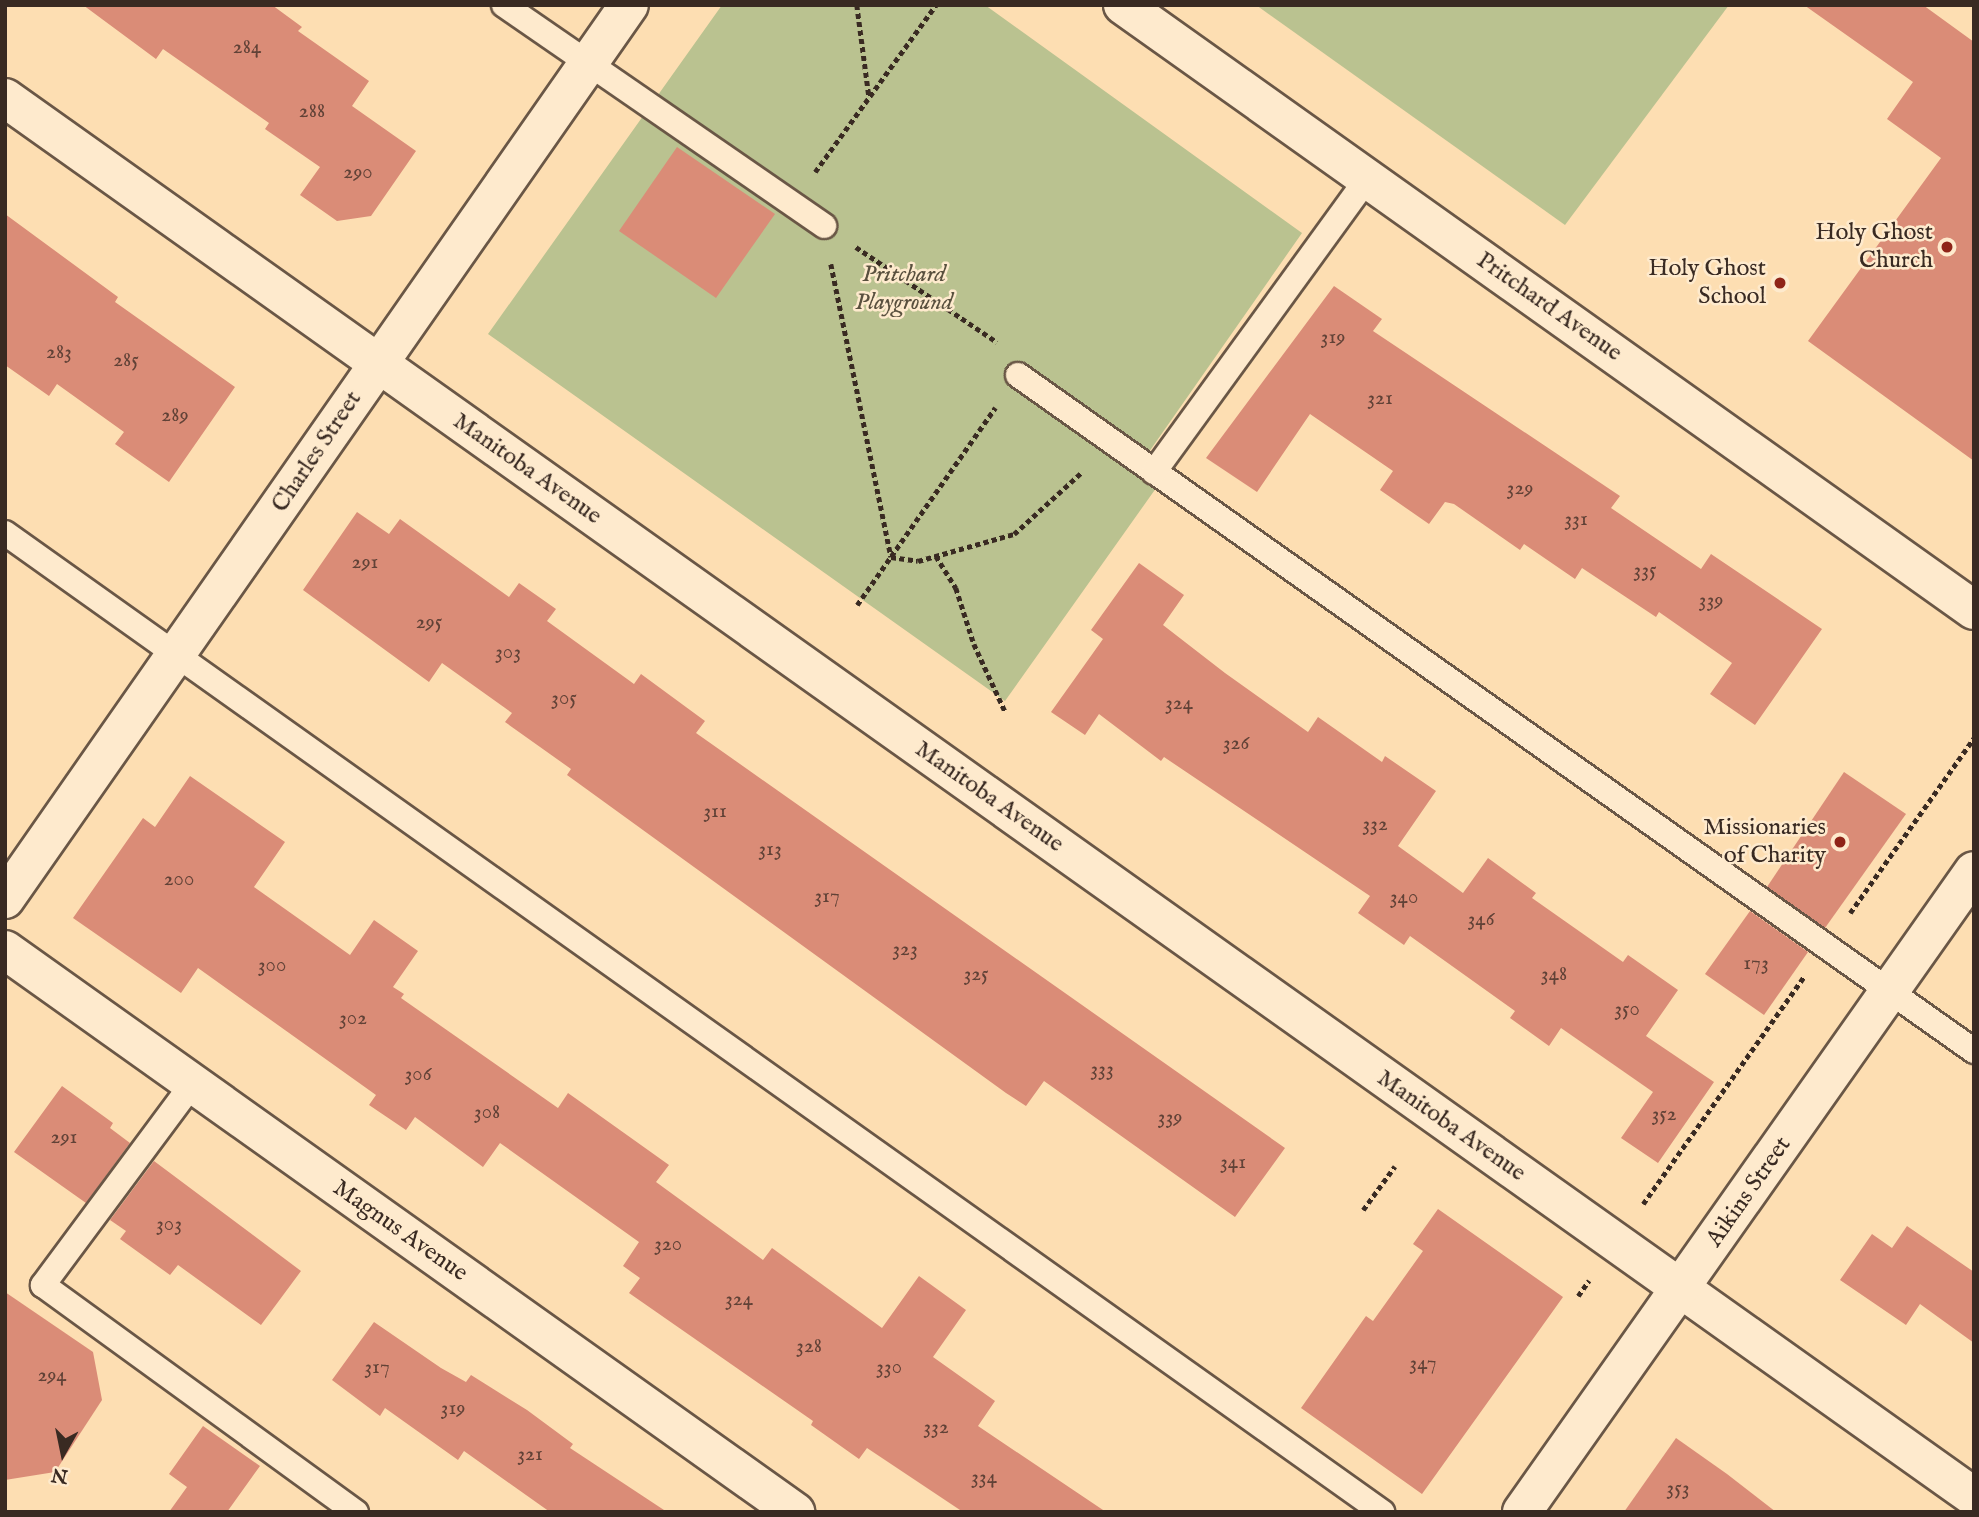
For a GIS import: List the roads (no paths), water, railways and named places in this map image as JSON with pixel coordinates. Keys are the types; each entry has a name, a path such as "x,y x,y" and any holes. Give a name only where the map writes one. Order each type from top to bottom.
{"street":[{"name":"Charles Street","path":"5,899 178,655 378,362 629,5"},
{"name":"Pritchard Avenue","path":"1123,5 1974,610"},
{"name":"Manitoba Avenue","path":"5,98 1974,1497"},
{"name":"Aikins Street","path":"1522,1512 1974,871"},
{"name":"Magnus Avenue","path":"5,950 795,1512"}],"lane":[{"path":"504,5 586,65 824,226"},
{"path":"1154,472 1367,179"},
{"path":"1018,375 1974,1051"},
{"path":"5,533 1382,1512"},
{"path":"192,1083 43,1285 356,1512"}],"place":[{"name":"Holy Ghost Church","path":"1947,247"},
{"name":"Holy Ghost School","path":"1780,283"},
{"name":"Missionaries of Charity","path":"1840,842"}],"park label":[{"name":"Pritchard Playground","path":"904,289"}]}
